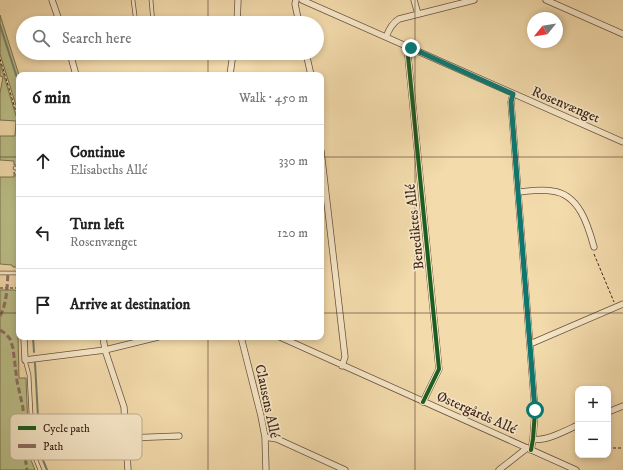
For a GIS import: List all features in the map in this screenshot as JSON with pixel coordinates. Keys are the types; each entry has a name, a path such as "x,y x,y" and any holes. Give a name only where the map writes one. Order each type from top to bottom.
{"street":[{"path":"52,0 58,16"},
{"path":"237,16 238,0"},
{"path":"296,0 295,4 298,16"},
{"name":"Rosenvænget","path":"302,0 623,142"},
{"path":"414,0 418,14"},
{"path":"386,37 394,21 474,0"},
{"path":"546,0 623,34"},
{"name":"Benediktes Allé","path":"411,48 408,56 439,369 423,402"},
{"path":"72,60 75,72"},
{"path":"231,72 233,60"},
{"path":"308,60 310,72"},
{"path":"499,470 529,449 533,439 535,410 511,102 513,94"},
{"path":"518,192 553,191 561,193 570,199 579,208 588,227 594,247"},
{"path":"324,197 345,357 342,366"},
{"path":"530,344 623,304"},
{"path":"24,340 25,360 105,350 146,340"},
{"path":"103,340 105,350 124,407 125,414"},
{"name":"Clausens Allé","path":"242,340 265,436 266,470"},
{"name":"Østergårds Allé","path":"286,340 576,470"},
{"path":"611,411 623,406"},
{"path":"533,439 543,439 575,426"},
{"path":"142,437 179,436"},
{"path":"265,436 277,439 345,470"},
{"path":"128,460 128,470"}],"lane":[{"path":"133,0 135,16"},
{"path":"152,0 153,16"},
{"path":"0,273 16,273"},
{"path":"25,360 29,375 31,414"},
{"path":"36,460 40,470"}],"path":[{"path":"0,59 16,111"},
{"path":"594,247 593,255 616,307"},
{"path":"0,288 16,288"},
{"path":"611,448 623,448"}],"green space":[{"path":"0,15 18,72 16,72 16,105 0,54"},
{"path":"0,63 16,116 16,121 0,120 0,93 3,77 0,76"},
{"path":"16,121 16,165 14,165 14,161 0,160 0,136 15,136"},
{"path":"14,172 16,176 16,267 13,267 12,265 0,264 0,177 14,177"},
{"path":"0,290 15,290 16,340 18,340 19,378 26,378 27,414 10,414 10,460 31,460 35,470 0,470"}],"waterway":[{"path":"0,25 16,75"},
{"path":"33,340 34,352"},
{"path":"35,363 38,414"},
{"path":"43,460 47,470"}],"marked path":[{"path":"0,316 5,301 8,273"},
{"path":"0,330 10,339 13,348 23,414"},
{"path":"26,460 27,470"}],"cycle path":[{"path":"411,48 408,56 439,369 423,402"},
{"path":"513,94 511,102 535,411 531,450"}],"route":[{"path":"411,48 513,94 511,102 535,410"}]}
